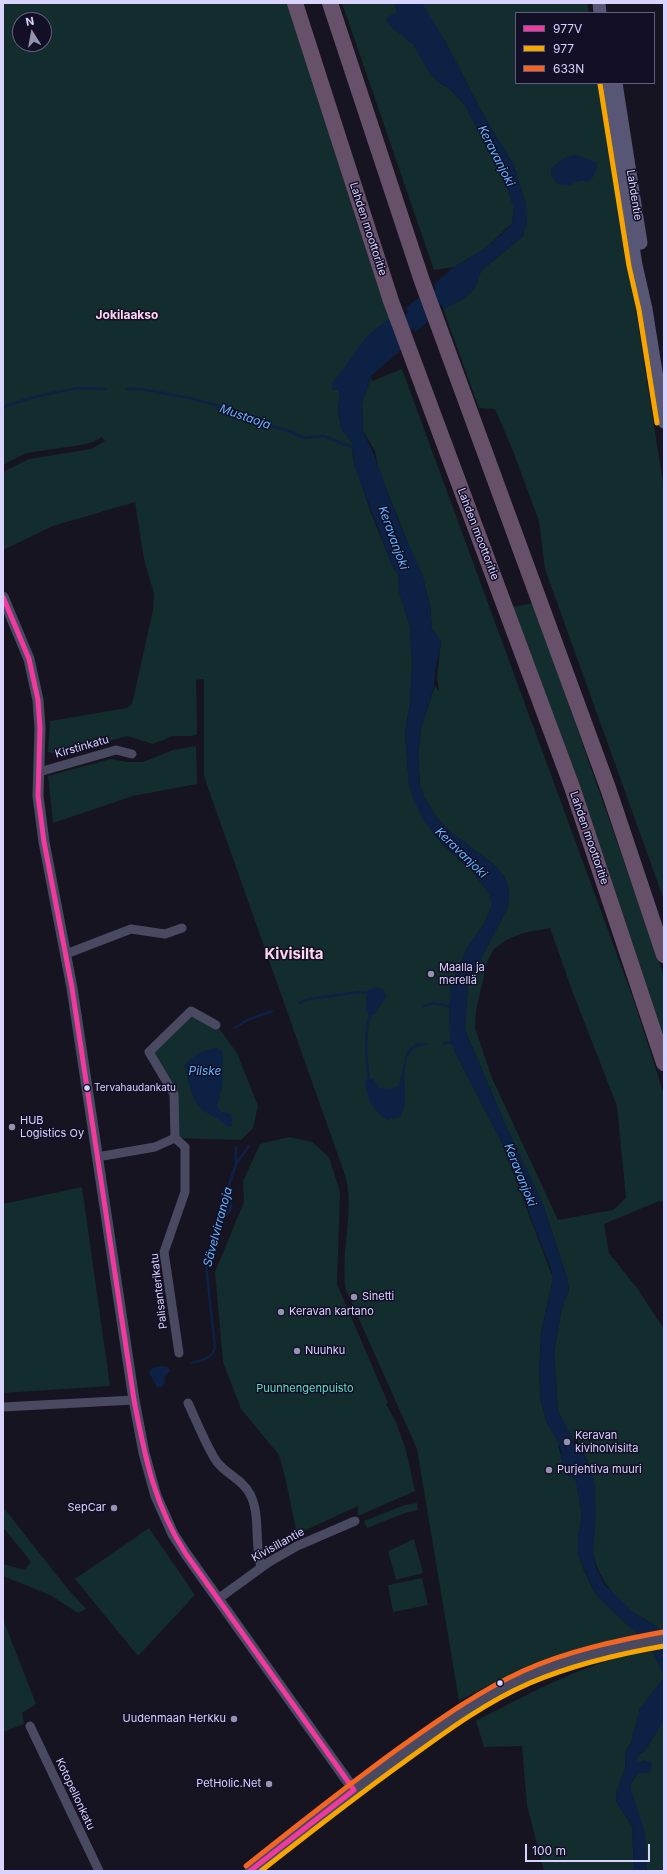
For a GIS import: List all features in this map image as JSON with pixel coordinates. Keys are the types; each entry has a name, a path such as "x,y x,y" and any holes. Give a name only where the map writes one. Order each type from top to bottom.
{"highway":[{"name":"Lahden moottoritie","path":"295,3 391,301 572,787 664,1063"},
{"path":"330,3 436,321 606,781 664,955"}],"main road":[{"name":"Lahdentie","path":"607,84 644,264 646,309 664,422"},
{"name":"Lahdentie","path":"616,84 627,183"}],"street":[{"path":"3,597 29,659 35,680 40,728 38,796 44,842 66,954 134,1400 149,1475 164,1515 186,1554 354,1790"},
{"name":"Kirstinkatu","path":"38,772 116,750 132,754"},
{"path":"66,954 131,929 165,934 182,928"},
{"path":"97,1157 155,1147 175,1138 174,1094 149,1052 191,1011 216,1025"},
{"name":"Palisanterikatu","path":"175,1138 185,1146 185,1192 164,1252 179,1353"},
{"path":"3,1407 134,1400"},
{"path":"188,1404 216,1461 227,1472 242,1483 250,1494 254,1507 261,1567"},
{"name":"Kivisillantie","path":"218,1599 261,1567 297,1546 355,1521"},
{"path":"250,1871 354,1790 452,1718 493,1694 549,1669 584,1656 630,1645 664,1640"},
{"name":"Kotopellonkatu","path":"30,1726 99,1871"}],"green space":[{"path":"3,3 287,3 380,293 392,319 332,384 332,389 338,390 340,394 338,412 342,430 352,442 353,458 371,513 394,570 398,574 399,591 410,627 412,664 410,703 405,732 409,785 425,822 443,845 472,871 490,895 491,900 491,908 484,924 467,948 450,987 454,1050 501,1141 553,1278 541,1334 539,1374 541,1402 547,1423 560,1444 558,1445 566,1473 576,1481 582,1515 578,1537 578,1554 594,1591 606,1605 641,1637 594,1648 518,1676 516,1671 459,1701 417,1449 346,1290 345,1262 349,1206 346,1178 204,775 204,679 196,680 197,734 192,736 173,736 153,744 127,736 58,755 48,752 50,721 127,708 132,704 153,610 154,594 144,559 135,502 53,526 3,550 3,472 29,459 91,449 105,441 102,437 93,442 81,445 26,453 3,465"},
{"path":"342,3 395,3 405,38 414,44 430,74 439,83 449,88 465,105 506,184 514,208 512,223 486,248 454,267 434,270"},
{"path":"416,3 587,3 589,12 515,12 515,84 600,84 664,489 664,900 545,569 539,521 513,451 495,409 479,408 443,309 463,299 475,288 481,271 523,236 526,205 514,166 485,118 445,41"},
{"path":"402,369 634,1001 664,1095 664,1202 659,1201 604,1224 609,1253 637,1288 664,1329 664,1634 660,1634 651,1623 632,1611 618,1599 602,1577 595,1561 593,1552 591,1469 577,1440 574,1441 558,1411 554,1353 562,1307 569,1290 567,1278 543,1204 505,1124 465,1030 468,983 508,907 509,889 503,874 492,863 453,834 436,817 424,797 420,785 418,758 421,728 435,686 439,692 437,677 441,641 432,629 430,606 422,574 414,558 379,471 375,451 363,431 362,404 371,377 372,381","holes":["550,928 573,993 617,1106 626,1198 613,1210 558,1220 492,1078 475,1028 476,1011 487,962 494,949 506,940 523,933"]},
{"path":"533,603 664,976 664,1044 512,607"},
{"path":"196,746 197,784 133,796 53,823 48,776 111,759 127,762 143,762 173,750"},
{"path":"191,1011 218,1027 237,1053 258,1106 253,1128 241,1140 175,1138 174,1094 149,1052"},
{"name":"Puunhengenpuisto","path":"289,1137 312,1142 329,1157 340,1192 337,1284 388,1403 386,1404 396,1422 406,1450 415,1491 358,1516 358,1506 297,1534 279,1455 241,1409 223,1362 215,1272 244,1202 243,1181 260,1144"},
{"path":"82,1187 110,1386 3,1393 3,1204"},
{"path":"417,1503 418,1510 405,1513 367,1528 364,1521 405,1505"},
{"path":"3,1507 67,1588 86,1609 78,1613 50,1595 3,1576 3,1564 25,1570 31,1562 3,1527"},
{"path":"149,1528 195,1595 138,1656 75,1579"},
{"path":"414,1539 423,1573 396,1580 388,1551"},
{"path":"422,1578 428,1605 393,1612 388,1585"},
{"path":"3,1619 36,1704 22,1713 24,1724 3,1732"},
{"path":"652,1650 664,1674 664,1678 640,1709 631,1743 626,1751 625,1768 617,1791 616,1801 632,1826 634,1871 544,1871 527,1805 522,1746 484,1747 476,1721 540,1688 584,1669 606,1661"},
{"path":"664,1720 664,1871 647,1871 630,1786 645,1760 639,1763 636,1762 638,1757 644,1752"}],"water":[{"path":"395,3 422,3 445,41 485,118 514,166 526,205 527,222 523,236 481,271 475,288 463,299 443,309 434,284 454,267 486,248 503,233 512,223 514,208 506,184 465,105 449,88 439,83 430,74 413,44 391,27 386,21 388,17 397,12"},
{"path":"576,155 597,163 596,170 592,178 588,181 579,181 570,185 562,185 555,181 551,176 551,168 566,157"},
{"path":"420,297 429,321 415,332 406,307"},
{"path":"391,317 402,349 371,376 362,404 363,431 376,460 398,520 422,574 430,606 432,629 441,641 436,663 434,687 421,728 418,758 420,785 424,797 436,817 453,834 492,863 503,874 509,889 508,907 468,983 465,1030 505,1124 543,1204 567,1278 569,1290 562,1307 554,1353 558,1411 574,1441 560,1444 547,1423 541,1402 539,1374 541,1334 553,1278 551,1269 501,1141 451,1044 449,1023 450,988 467,948 484,924 491,909 490,895 472,871 443,845 425,822 414,801 409,785 405,732 410,703 412,664 410,627 399,591 398,574 394,570 354,465 352,442 342,430 338,412 340,394 338,390 332,389 332,384 367,336"},
{"path":"376,987 384,990 386,997 375,1014 370,1015 366,1010 367,991"},
{"path":"417,1043 429,1044 412,1050 408,1055 405,1070 404,1108 400,1117 387,1120 374,1108 371,1103 367,1093 365,1080 373,1079 380,1088 392,1089 399,1086 407,1051"},
{"name":"Pilske","path":"216,1048 223,1052 222,1087 217,1106 221,1112 229,1113 232,1119 232,1126 227,1126 206,1112 197,1103 191,1091 184,1065 200,1052"},
{"path":"224,1189 229,1192 232,1201 232,1210 223,1219 219,1230 215,1233 214,1224 219,1214"},
{"path":"162,1366 168,1367 170,1371 164,1378 165,1383 162,1387 157,1387 149,1373 152,1368"},
{"path":"580,1448 591,1469 595,1486 596,1517 593,1552 595,1565 604,1584 632,1611 657,1627 660,1634 641,1637 606,1605 594,1591 578,1554 578,1537 582,1515 576,1481 562,1470 561,1452"},
{"path":"664,1648 664,1674 652,1650"},
{"path":"664,1678 664,1720 644,1752 640,1753 636,1762 650,1761 652,1764 651,1772 636,1774 630,1786 645,1833 647,1871 634,1871 632,1826 616,1801 617,1791 625,1768 626,1751 631,1743 640,1709"}],"waterway":[{"name":"Keravanjoki","path":"393,335 454,283"},
{"name":"Mustaoja","path":"3,407 34,397 77,388 105,389"},
{"name":"Mustaoja","path":"127,389 141,389 190,398 215,405 256,422 289,431 304,438 324,436 354,448"},
{"path":"300,1003 308,999 361,992 367,993"},
{"path":"424,1006 434,1003 452,1007"},
{"path":"235,1028 247,1020 272,1011"},
{"path":"369,1080 366,1048 370,1015"},
{"path":"444,1043 453,1042"},
{"path":"236,1164 249,1146"},
{"name":"Sävelvirranoja","path":"226,1194 236,1164 236,1148"},
{"name":"Sävelvirranoja","path":"192,1363 209,1357 214,1352 215,1348 206,1265 216,1231"},
{"name":"Keravanjoki","path":"556,1424 564,1437 576,1470"},
{"name":"Keravanjoki","path":"645,1630 664,1654"}],"transit line":[{"name":"977","path":"600,84 629,266 639,310 657,423"},
{"name":"977V","path":"3,597 29,659 38,700 40,728 38,796 44,842 72,988 134,1400 152,1480 166,1517 186,1554 354,1790"},
{"name":"633N","path":"246,1866 338,1793 395,1751 457,1708 489,1688 523,1671 574,1652 663,1632"},
{"name":"977","path":"261,1871 386,1775 480,1709 530,1683 579,1665 612,1656 664,1646"},
{"name":"977V","path":"250,1871 354,1790"}],"place":[{"name":"Maalla ja merellä","path":"431,974"},
{"name":"Tervahaudankatu","path":"87,1088"},
{"name":"HUB Logistics Oy","path":"12,1127"},
{"name":"Sinetti","path":"354,1297"},
{"name":"Keravan kartano","path":"281,1312"},
{"name":"Nuuhku","path":"297,1351"},
{"name":"Keravan kiviholvisilta","path":"567,1442"},
{"name":"Purjehtiva muuri","path":"549,1470"},
{"name":"SepCar","path":"114,1508"},
{"name":"Uudenmaan Herkku","path":"234,1719"},
{"name":"PetHolic.Net","path":"269,1784"}],"district":[{"name":"Jokilaakso","path":"127,315"},
{"name":"Kivisilta","path":"294,954"}]}
